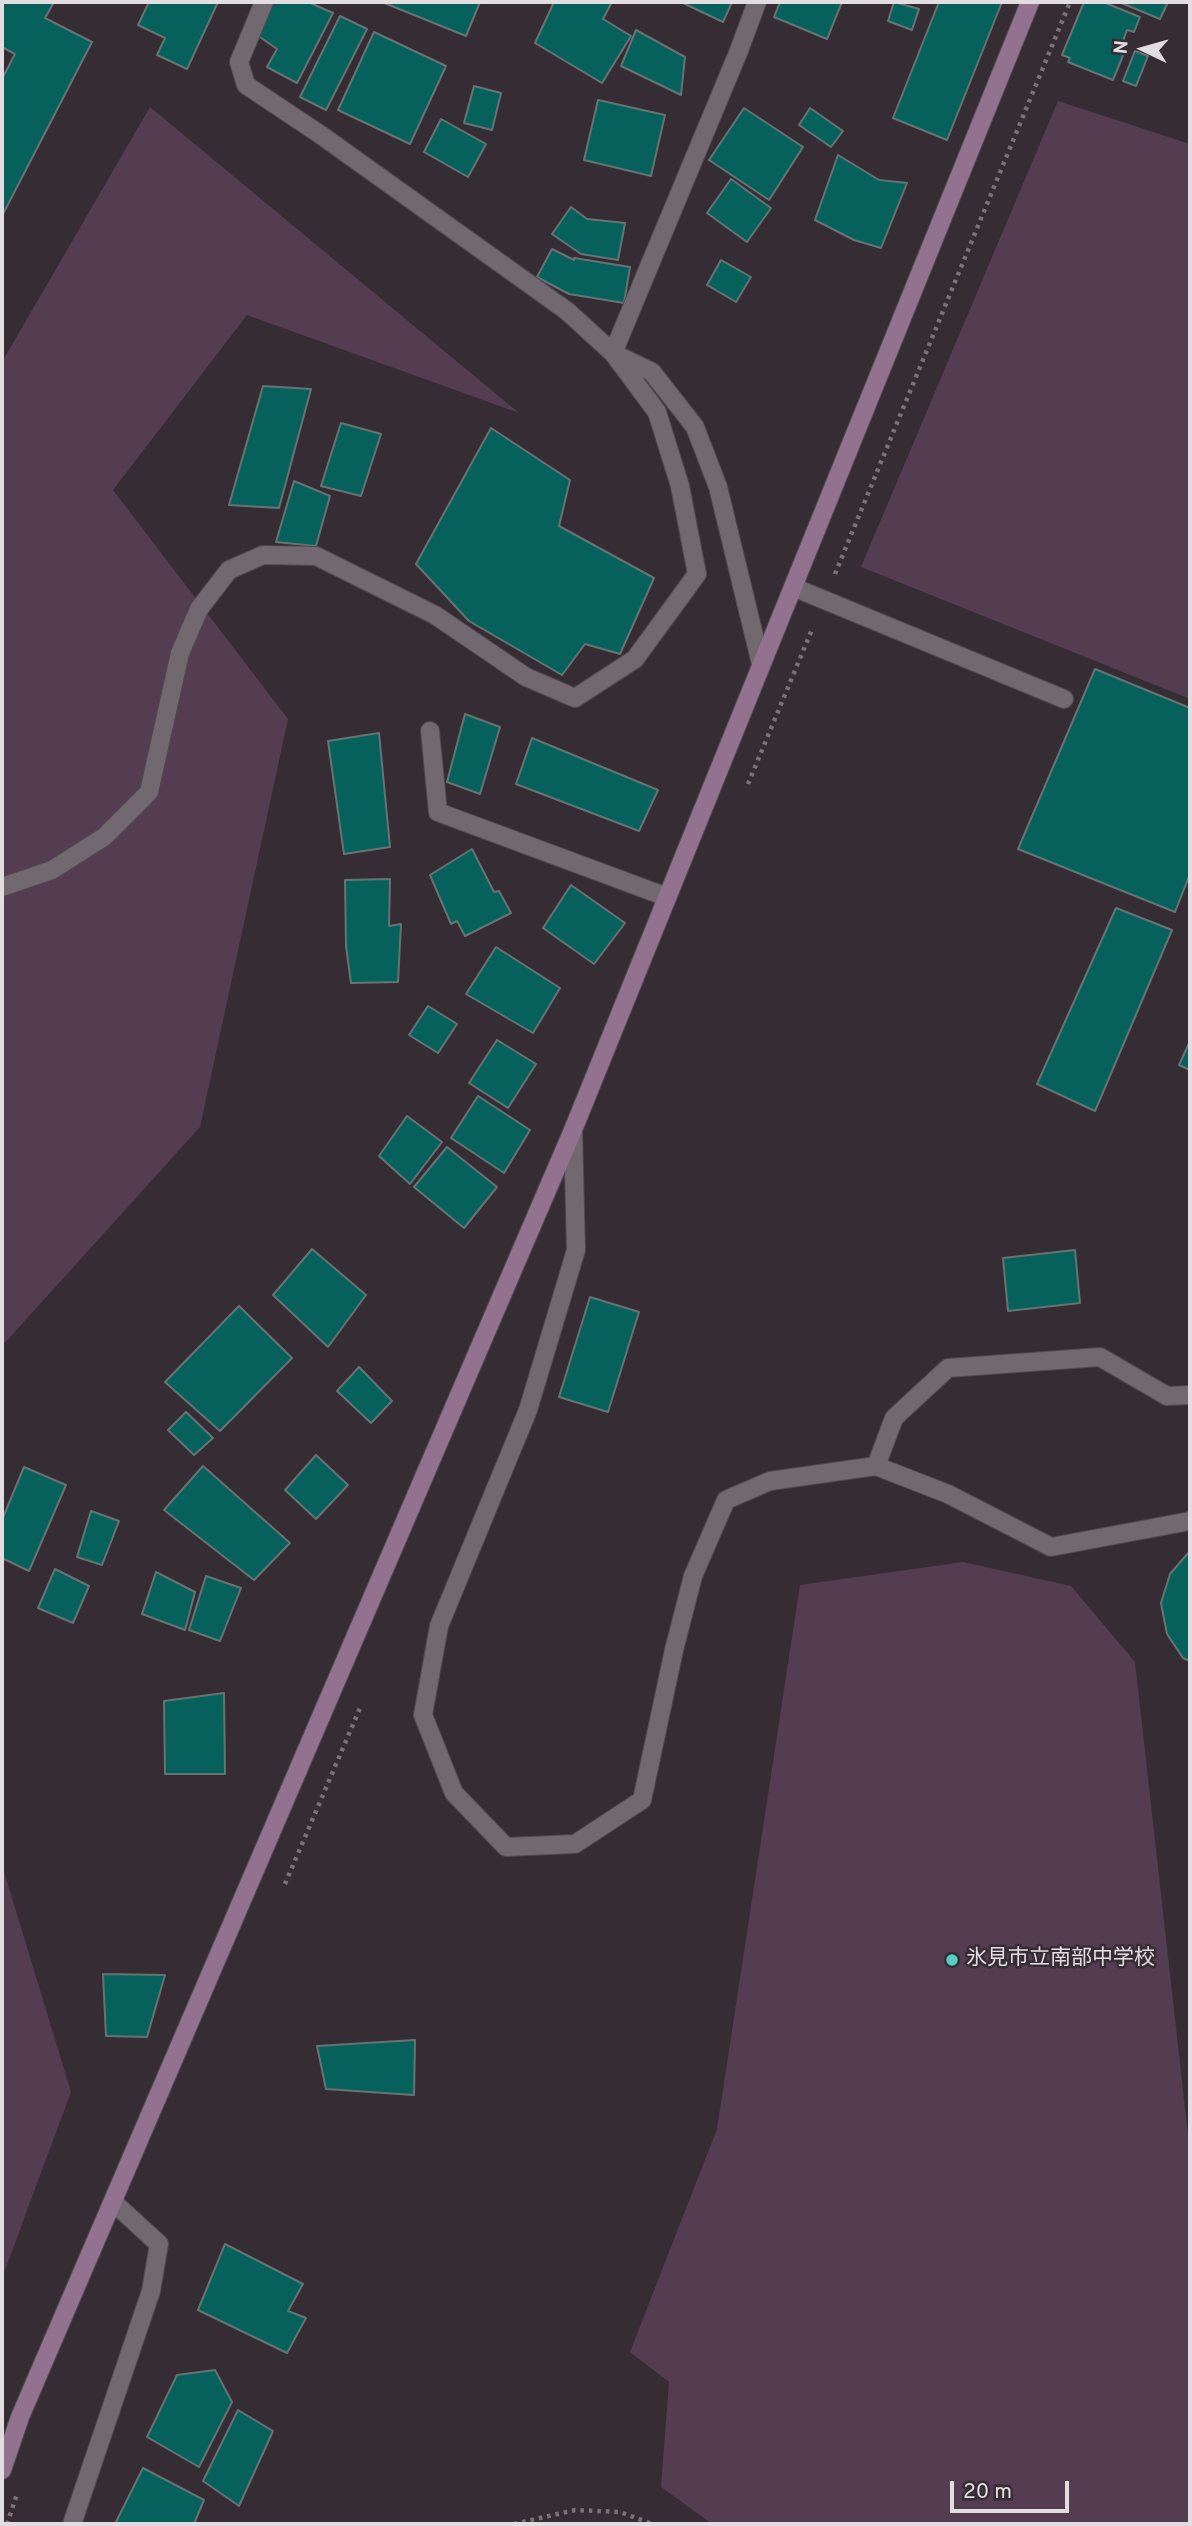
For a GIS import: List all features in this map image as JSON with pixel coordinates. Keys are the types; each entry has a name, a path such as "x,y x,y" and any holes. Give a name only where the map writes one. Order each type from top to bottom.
{"street":[{"path":"2,887 52,870 104,837 149,792 180,653 199,609 229,570 263,555 316,556 435,615 526,677 575,698 635,659 697,574 680,486 657,412 613,354 567,312 321,135 246,85 239,62 264,2"},
{"path":"613,354 738,54 757,2"},
{"path":"2,2470 20,2417 573,1130 1030,2"},
{"path":"613,354 652,372 695,427 718,487 761,664"},
{"path":"793,587 1064,699"},
{"path":"430,732 438,812 667,897"},
{"path":"573,1130 576,1250 528,1410 439,1626 423,1715 454,1793 506,1847 575,1843 642,1800 693,1576 726,1500 770,1481 876,1466 948,1494 1051,1547 1190,1521"},
{"path":"876,1466 894,1418 947,1368 1100,1357 1167,1396 1190,1395"},
{"path":"72,2524 151,2291 159,2244 113,2202"}],"path":[{"path":"514,2524 575,2510 620,2512 652,2524"}],"shaded area":[{"path":"1058,101 1190,144 1190,699 861,567"},
{"path":"150,107 519,413 247,315 113,490 288,719 200,1127 2,1346 2,362"},
{"name":"氷見市立南部中学校","path":"963,1562 1071,1586 1135,1662 1190,2153 1190,2524 712,2524 661,2487 669,2382 630,2352 717,2129 800,1585"},
{"path":"2,1865 71,2092 2,2278"}],"building":[{"path":"2,2 53,4 45,18 92,42 2,216 2,79 15,54 2,47"},
{"path":"149,2 218,2 187,69 157,55 165,38 138,25"},
{"path":"270,2 308,2 333,13 297,83 267,67 277,49 257,35"},
{"path":"382,2 480,2 466,36"},
{"path":"554,2 612,2 603,19 631,36 602,83 535,43"},
{"path":"681,2 732,2 723,22"},
{"path":"780,2 842,2 827,39 774,17"},
{"path":"894,2 919,9 912,30 888,21"},
{"path":"939,2 1002,2 947,140 893,118"},
{"path":"1084,2 1103,2 1140,17 1134,32 1127,30 1123,41 1128,43 1113,80 1068,62 1070,58 1062,55"},
{"path":"1119,2 1168,2 1160,19"},
{"path":"340,16 367,29 326,110 300,97"},
{"path":"636,30 685,57 681,95 621,66"},
{"path":"374,32 446,66 410,144 338,110"},
{"path":"1135,51 1148,56 1136,86 1123,81"},
{"path":"474,86 501,93 492,130 464,123"},
{"path":"598,100 665,115 651,176 584,160"},
{"path":"744,108 803,147 769,200 709,160"},
{"path":"810,108 843,131 831,147 799,125"},
{"path":"441,119 486,144 468,177 424,152"},
{"path":"838,155 879,180 907,183 881,248 854,240 815,220"},
{"path":"731,179 771,208 747,242 707,213"},
{"path":"571,207 587,219 625,223 618,260 581,254 552,234"},
{"path":"552,249 574,260 630,267 624,303 569,294 537,277"},
{"path":"721,260 751,277 736,302 707,285"},
{"path":"263,386 311,389 279,508 229,505"},
{"path":"341,423 381,434 361,496 321,486"},
{"path":"491,428 570,480 559,526 654,578 620,654 585,644 562,675 469,621 416,564"},
{"path":"294,481 330,496 316,546 276,542"},
{"path":"1095,669 1190,708 1190,874 1175,912 1018,849"},
{"path":"465,714 500,727 480,794 447,782"},
{"path":"379,733 390,847 344,854 328,741"},
{"path":"532,738 658,790 639,831 516,784"},
{"path":"472,849 494,892 499,891 511,913 465,936 457,921 451,924 430,875"},
{"path":"390,879 389,926 401,924 398,982 351,983 346,946 345,880"},
{"path":"571,885 625,923 594,964 543,928"},
{"path":"1116,908 1172,930 1095,1111 1037,1084"},
{"path":"496,947 560,988 533,1033 466,994"},
{"path":"428,1006 457,1024 438,1053 409,1035"},
{"path":"497,1040 536,1064 508,1108 469,1083"},
{"path":"1190,1041 1190,1070 1179,1065"},
{"path":"478,1096 530,1130 504,1173 451,1138"},
{"path":"407,1116 442,1142 410,1184 379,1156"},
{"path":"447,1147 497,1187 464,1228 414,1187"},
{"path":"312,1249 366,1295 328,1347 273,1295"},
{"path":"1075,1250 1080,1303 1008,1311 1003,1258"},
{"path":"590,1297 639,1312 608,1412 559,1397"},
{"path":"239,1306 292,1358 220,1431 165,1382"},
{"path":"359,1367 392,1401 371,1423 337,1391"},
{"path":"186,1412 213,1438 194,1455 168,1430"},
{"path":"316,1455 348,1485 316,1519 285,1490"},
{"path":"203,1466 290,1543 254,1580 164,1510"},
{"path":"24,1467 66,1485 29,1571 2,1558 2,1520"},
{"path":"91,1511 119,1521 102,1565 77,1557"},
{"path":"1190,1551 1190,1661 1183,1658 1167,1634 1161,1603 1170,1574"},
{"path":"55,1569 89,1586 73,1623 38,1608"},
{"path":"156,1572 195,1592 185,1630 142,1614"},
{"path":"206,1576 241,1588 220,1641 189,1630"},
{"path":"224,1693 225,1774 165,1774 164,1701"},
{"path":"103,1974 165,1975 147,2037 106,2036"},
{"path":"415,2040 414,2095 326,2089 317,2046"},
{"path":"225,2244 303,2284 288,2311 306,2318 287,2353 198,2310"},
{"path":"215,2370 232,2402 199,2467 147,2437 177,2375"},
{"path":"238,2410 273,2431 239,2506 203,2481"},
{"path":"143,2468 204,2500 194,2524 115,2524"}],"place":[{"name":"氷見市立南部中学校","path":"952,1960"}]}
